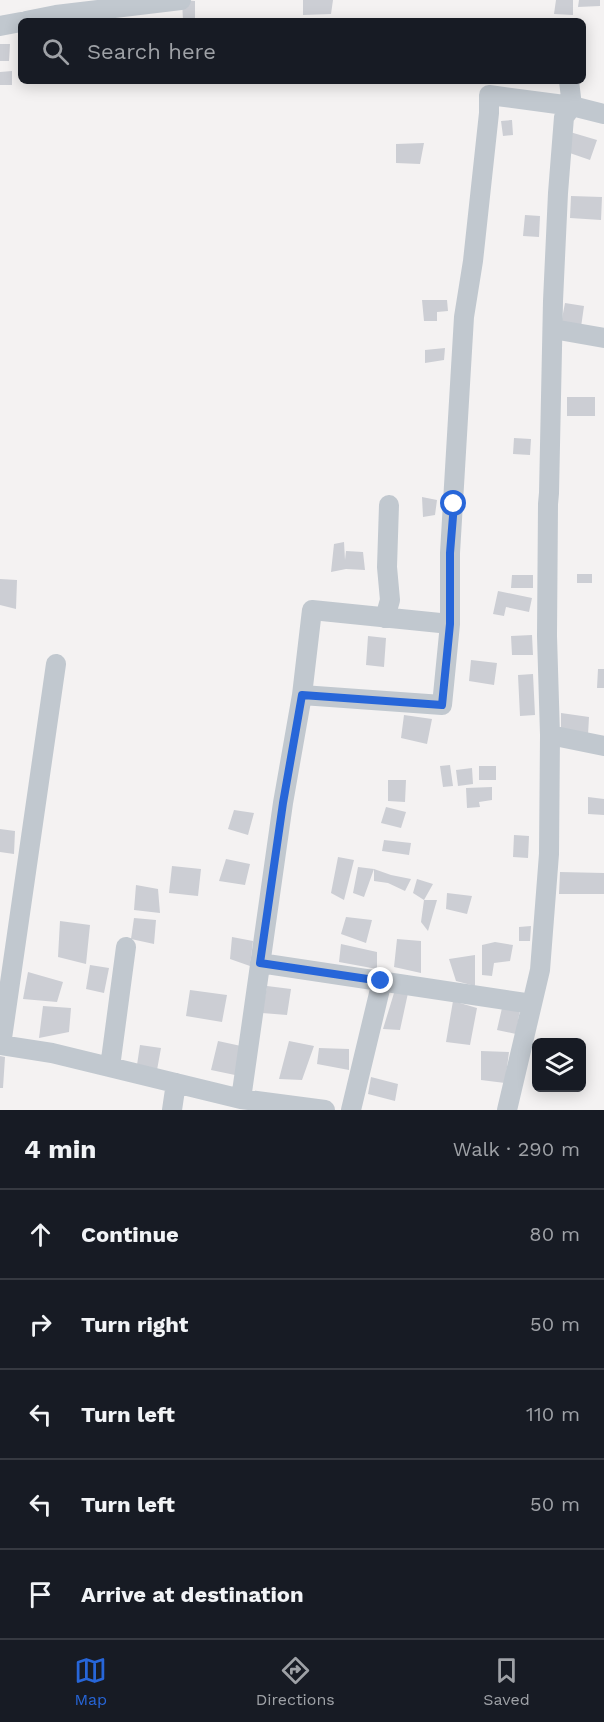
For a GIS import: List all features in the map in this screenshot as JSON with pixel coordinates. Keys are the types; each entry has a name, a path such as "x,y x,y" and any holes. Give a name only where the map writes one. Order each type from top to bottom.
{"street":[{"path":"41,18 181,0"},
{"path":"0,26 18,23"},
{"path":"507,1110 540,970 549,854 550,735 547,569 553,329 558,194 564,117 572,106 569,84"},
{"path":"302,695 442,705 450,624 450,553 464,317 474,251 489,95 572,106 604,114"},
{"path":"553,329 604,338"},
{"path":"385,618 390,600 387,567 389,505"},
{"path":"241,1099 283,803 302,695 312,610 450,624"},
{"path":"56,664 0,1045 52,1053 262,1106 325,1110"},
{"path":"550,735 604,746"},
{"path":"110,1067 126,947"},
{"path":"260,963 532,1004"},
{"path":"351,1110 381,981"},
{"path":"172,1110 176,1083"}],"building":[{"path":"182,0 195,1 195,18 183,18"},
{"path":"303,0 333,0 331,14 303,15"},
{"path":"556,0 573,0 573,15 554,14"},
{"path":"579,0 600,0 600,6 578,7"},
{"path":"0,44 10,44 9,61 0,61"},
{"path":"12,71 12,85 0,85 0,72"},
{"path":"512,120 513,135 503,136 501,121"},
{"path":"570,132 597,140 590,160 564,151"},
{"path":"424,143 420,164 396,163 396,144"},
{"path":"571,196 602,197 601,220 570,218"},
{"path":"525,215 540,216 539,237 523,236"},
{"path":"422,300 447,300 448,311 437,312 437,321 424,321"},
{"path":"565,303 584,306 581,327 561,324"},
{"path":"445,348 444,360 425,363 425,350"},
{"path":"567,397 595,397 595,416 567,416"},
{"path":"514,438 531,439 530,455 513,454"},
{"path":"422,497 437,500 435,515 423,517"},
{"path":"344,542 345,560 346,551 363,552 365,570 346,569 331,572 334,544"},
{"path":"577,574 592,574 592,583 577,583"},
{"path":"512,575 533,575 533,588 511,588"},
{"path":"0,579 17,580 16,609 0,605"},
{"path":"498,591 532,598 529,612 506,607 504,616 493,614"},
{"path":"532,635 533,655 512,655 511,636"},
{"path":"368,636 386,638 384,667 366,665"},
{"path":"471,660 497,663 494,685 469,681"},
{"path":"598,669 604,669 604,688 597,688"},
{"path":"533,674 535,715 520,716 518,675"},
{"path":"561,713 589,717 588,735 561,728"},
{"path":"404,715 432,719 427,744 401,738"},
{"path":"450,765 453,786 443,787 440,766"},
{"path":"479,766 496,766 496,780 479,780"},
{"path":"472,768 473,784 458,786 456,770"},
{"path":"388,780 406,780 405,802 388,801"},
{"path":"492,787 492,800 479,802 480,807 467,808 466,788"},
{"path":"588,797 604,799 604,815 588,814"},
{"path":"386,807 406,812 401,828 381,823"},
{"path":"234,810 254,813 248,835 228,829"},
{"path":"0,829 15,831 14,854 0,852"},
{"path":"514,835 529,836 528,858 513,857"},
{"path":"384,840 411,843 409,855 382,851"},
{"path":"338,857 354,860 344,900 331,893"},
{"path":"226,859 250,864 245,885 219,881"},
{"path":"172,866 201,869 198,896 169,893"},
{"path":"358,867 374,869 364,897 353,893"},
{"path":"374,869 411,879 405,891 388,883 374,881"},
{"path":"560,872 604,873 604,894 559,894"},
{"path":"417,879 433,884 424,900 413,893"},
{"path":"136,885 158,889 160,913 134,910"},
{"path":"447,893 472,896 467,914 446,909"},
{"path":"424,900 437,900 428,931 421,922"},
{"path":"346,917 372,920 366,943 341,934"},
{"path":"134,918 156,920 154,944 131,939"},
{"path":"60,921 90,925 86,964 58,957"},
{"path":"531,926 530,941 519,941 519,927"},
{"path":"232,937 253,941 250,966 230,959"},
{"path":"397,939 421,941 421,973 394,967"},
{"path":"495,942 513,945 510,961 494,963 492,976 482,975 482,945"},
{"path":"341,944 377,952 377,969 339,962"},
{"path":"475,955 475,986 456,981 449,959"},
{"path":"90,965 109,968 104,993 86,989"},
{"path":"28,972 63,982 57,1002 23,999"},
{"path":"267,986 291,989 287,1015 262,1013"},
{"path":"190,990 227,995 222,1022 186,1016"},
{"path":"394,993 408,993 400,1030 383,1029"},
{"path":"453,1001 477,1008 470,1045 446,1042"},
{"path":"43,1006 71,1008 69,1032 39,1038"},
{"path":"502,1008 520,1009 516,1034 497,1030"},
{"path":"218,1041 241,1046 235,1075 211,1070"},
{"path":"289,1041 314,1046 302,1080 279,1079"},
{"path":"140,1045 161,1048 157,1070 137,1065"},
{"path":"319,1048 349,1049 349,1070 317,1064"},
{"path":"481,1051 509,1052 505,1083 481,1080"},
{"path":"0,1056 5,1057 3,1088 0,1088"},
{"path":"371,1077 398,1084 395,1101 368,1094"}],"route":[{"path":"381,981 260,963 283,803 302,695 442,705 450,624 450,553 454,504"}]}
